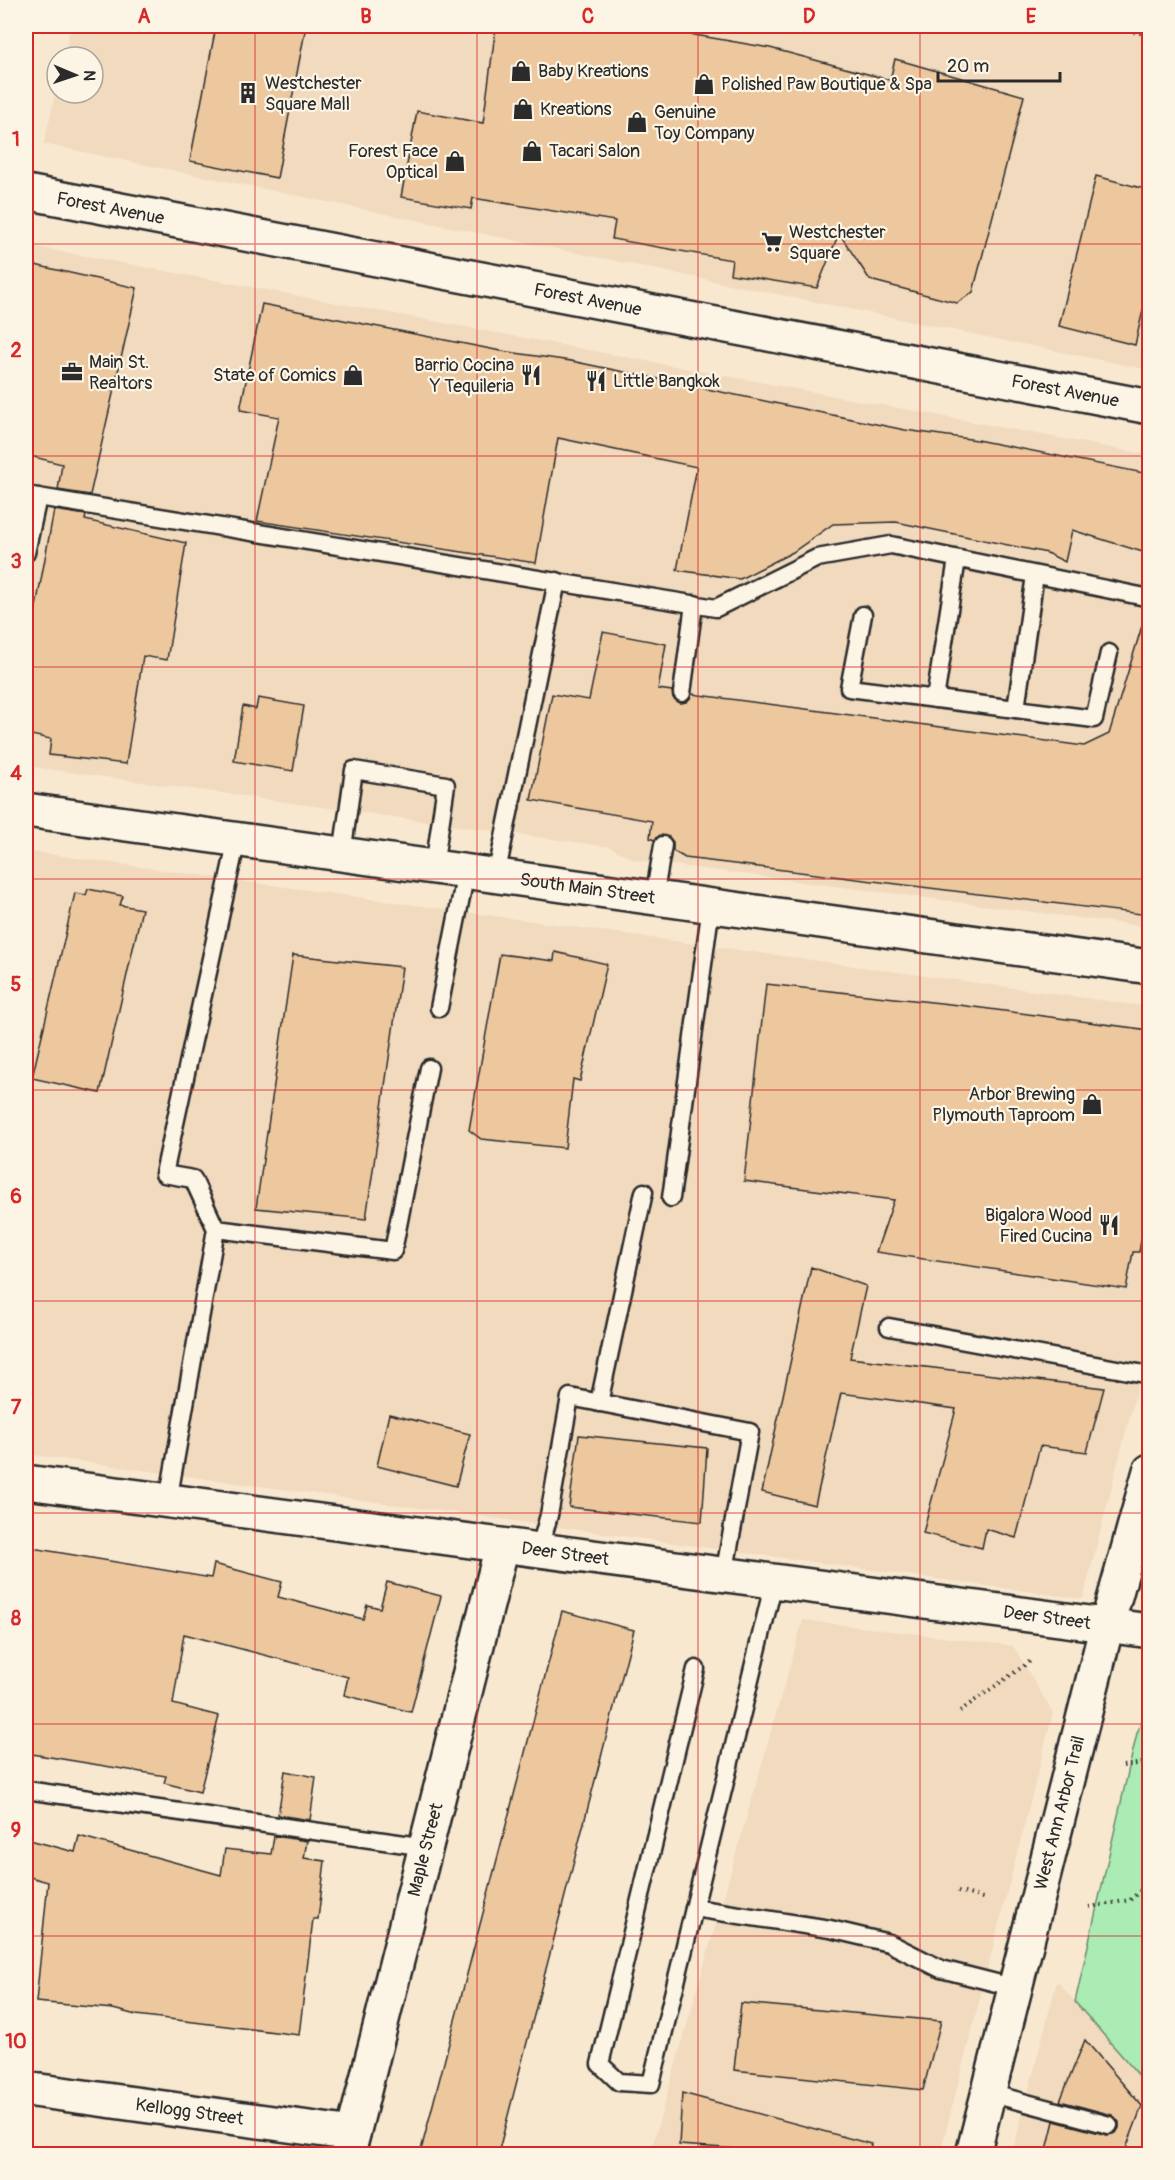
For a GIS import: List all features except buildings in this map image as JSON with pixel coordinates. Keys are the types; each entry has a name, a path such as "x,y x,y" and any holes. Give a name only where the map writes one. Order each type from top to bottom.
{"street":[{"name":"Forest Avenue","path":"26,192 1149,408"},
{"name":"South Main Street","path":"26,810 1149,967"},
{"name":"West Ann Arbor Trail","path":"973,2154 1107,1625 1149,1471"},
{"name":"Deer Street","path":"26,1482 1149,1631"},
{"name":"Maple Street","path":"351,2144 502,1546"},
{"name":"Kellogg Street","path":"26,2089 351,2144"}],"lane":[{"path":"26,553 32,496 716,608 817,558 891,545 1149,598"},
{"path":"935,699 957,559"},
{"path":"1016,709 1035,574"},
{"path":"439,1008 481,874 557,581"},
{"path":"682,693 694,604"},
{"path":"863,615 849,688 1094,718 1109,653"},
{"path":"342,854 354,770 446,785 434,867"},
{"path":"168,1501 216,1229 193,1179 164,1174 237,840"},
{"path":"654,898 663,845"},
{"path":"671,1198 711,906"},
{"path":"216,1229 393,1251 429,1068"},
{"path":"599,1403 645,1192"},
{"path":"889,1327 1149,1375"},
{"path":"539,1551 549,1515 570,1397 750,1432 724,1575"},
{"path":"696,1669 600,2064 619,2082 651,2084 774,1582"},
{"path":"26,1790 426,1847"},
{"path":"694,1908 830,1929 889,1943 941,1969 1016,1988"},
{"path":"989,2093 1109,2125"}],"path":[{"path":"1120,26 1119,29 1149,35"},
{"path":"960,1711 1032,1660"},
{"path":"1123,1766 1149,1762"},
{"path":"1089,1907 1130,1900 1149,1882"},
{"path":"958,1892 986,1899"}],"shaded area":[{"path":"71,26 1149,26 1149,370 44,144 53,105 105,105 105,45 67,45"},
{"path":"26,245 1149,455 1149,927 635,860 610,847 26,766"},
{"path":"26,851 1149,1007 1149,1341 1083,1599 26,1454"},
{"path":"803,1620 1013,1646 1053,1713 940,2154 650,2154"},
{"path":"1057,1981 1149,2087 1149,2154 1012,2154"}],"green space":[{"path":"1149,1705 1149,2087 1075,2002 1137,1733"}],"place":[{"name":"Baby Kreations","path":"521,71"},
{"name":"Polished Paw Boutique & Spa","path":"704,84"},
{"name":"Westchester Square Mall","path":"248,93"},
{"name":"Kreations","path":"523,109"},
{"name":"Genuine Toy Company","path":"637,122"},
{"name":"Tacari Salon","path":"532,151"},
{"name":"Forest Face Optical","path":"455,161"},
{"name":"Westchester Square","path":"772,242"},
{"name":"Main St. Realtors","path":"72,372"},
{"name":"State of Comics","path":"353,375"},
{"name":"Barrio Cocina Y Tequileria","path":"531,375"},
{"name":"Little Bangkok","path":"596,381"},
{"name":"Arbor Brewing Plymouth Taproom","path":"1092,1104"},
{"name":"Bigalora Wood Fired Cucina","path":"1109,1225"}]}
